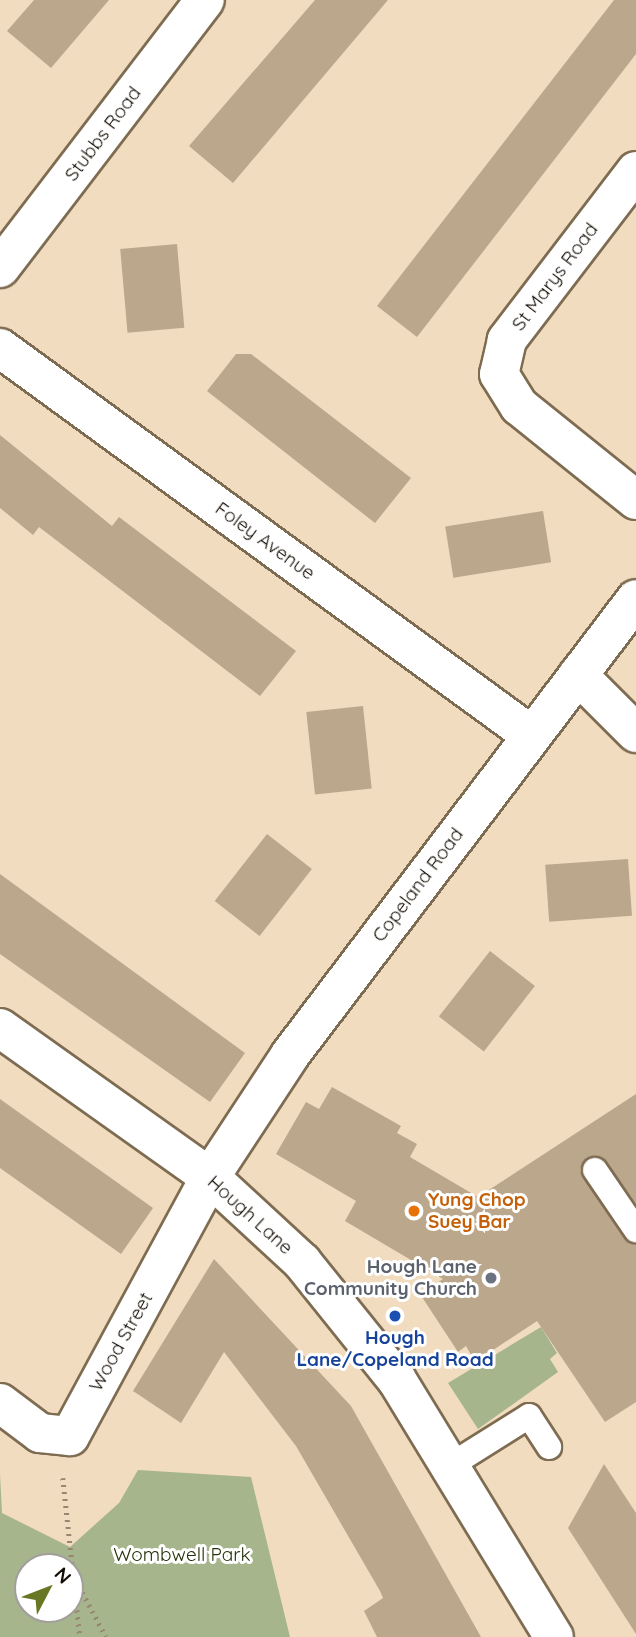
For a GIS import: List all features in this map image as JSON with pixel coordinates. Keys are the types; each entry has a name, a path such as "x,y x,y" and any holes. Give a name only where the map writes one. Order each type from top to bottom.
{"street":[{"name":"Stubbs Road","path":"0,268 205,0"},
{"name":"St Marys Road","path":"636,171 507,340 499,374 519,406 636,500"},
{"name":"Foley Avenue","path":"0,348 531,735"},
{"name":"Copeland Road","path":"210,1177 290,1055 636,599"},
{"path":"578,675 636,733"},
{"name":"Hough Lane","path":"0,1028 210,1177 302,1262 397,1380 554,1637"},
{"name":"Wood Street","path":"59,1439 70,1436 210,1177"},
{"path":"0,1403 59,1439"}],"lane":[{"path":"595,1170 636,1230"},
{"path":"451,1465 528,1416 549,1447"}],"path":[{"path":"59,1439 71,1553"},
{"path":"84,1595 106,1637"}],"green space":[{"path":"541,1327 557,1353 550,1359 558,1372 478,1429 448,1383"},
{"name":"Wombwell Park","path":"138,1470 251,1477 290,1637 0,1637 0,1474 2,1513 70,1547 119,1503"}],"building":[{"path":"34,0 109,0 51,68 7,31"},
{"path":"315,0 388,0 233,183 189,146"},
{"path":"614,0 636,0 636,54 417,337 377,306"},
{"path":"177,244 184,328 128,333 120,249"},
{"path":"236,354 251,354 411,478 375,523 207,391"},
{"path":"0,435 112,526 119,517 296,651 260,696 39,527 33,535 0,508"},
{"path":"543,511 551,562 453,578 445,526"},
{"path":"363,706 372,789 315,795 306,712"},
{"path":"267,834 312,869 260,936 215,901"},
{"path":"628,859 632,916 549,922 545,865"},
{"path":"0,874 245,1053 210,1102 0,954"},
{"path":"490,951 535,986 484,1051 439,1016"},
{"path":"332,1087 401,1126 397,1133 417,1144 410,1157 478,1197 636,1094 636,1204 602,1157 587,1157 580,1170 624,1238 636,1245 636,1402 605,1422 537,1321 475,1362 466,1346 458,1352 420,1294 443,1279 345,1221 356,1201 276,1154 306,1102 319,1109"},
{"path":"0,1099 153,1208 121,1254 0,1168"},
{"path":"214,1259 351,1406 481,1637 377,1637 364,1611 383,1598 380,1591 296,1446 224,1352 181,1423 133,1391"},
{"path":"604,1464 636,1513 636,1634 568,1528"}],"place":[{"name":"Yung Chop Suey Bar","path":"414,1211"},
{"name":"Hough Lane Community Church","path":"491,1278"},
{"name":"Hough Lane/Copeland Road","path":"395,1316"}]}
